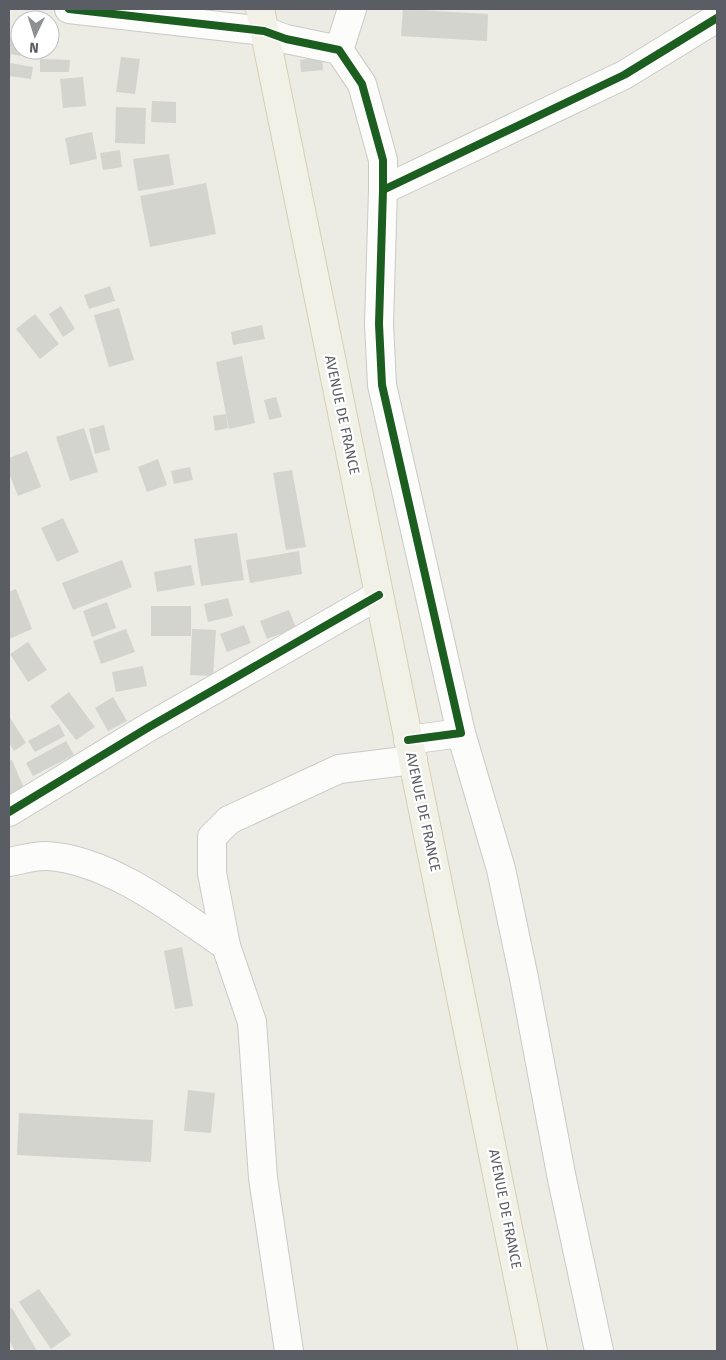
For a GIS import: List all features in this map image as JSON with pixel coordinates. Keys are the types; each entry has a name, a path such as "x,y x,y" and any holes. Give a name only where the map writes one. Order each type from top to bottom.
{"main road":[{"name":"AVENUE DE FRANCE","path":"262,20 533,1351"}],"street":[{"path":"69,9 262,20 286,40 339,50 362,84 383,160 379,324 382,384 461,733 501,868 562,1179 599,1351"},
{"path":"339,50 352,9"},
{"path":"383,190 624,75 717,18"},
{"path":"9,812 149,728 379,595"},
{"path":"289,1351 263,1178 252,1022 226,946 212,873 212,837 229,820 339,770 461,733"},
{"path":"9,862 45,855 79,860 154,895 226,946"}],"building":[{"path":"403,9 488,14 487,41 401,36"},
{"path":"9,37 10,63 33,67 31,79 9,76"},
{"path":"121,57 140,59 135,94 116,92"},
{"path":"322,57 323,70 301,72 300,60"},
{"path":"40,60 70,60 69,72 40,72"},
{"path":"83,77 86,106 63,108 60,79"},
{"path":"152,101 176,102 176,123 151,122"},
{"path":"116,107 146,108 145,144 115,143"},
{"path":"92,132 97,159 70,165 65,138"},
{"path":"120,150 122,167 103,170 100,153"},
{"path":"169,154 174,185 138,191 133,159"},
{"path":"206,183 216,234 150,247 140,196"},
{"path":"110,286 115,301 89,309 84,295"},
{"path":"61,306 75,329 63,337 49,314"},
{"path":"119,308 134,360 109,367 94,315"},
{"path":"35,314 59,344 40,359 16,329"},
{"path":"262,325 265,339 233,345 231,332"},
{"path":"242,356 255,423 229,429 216,362"},
{"path":"276,397 282,417 269,420 264,400"},
{"path":"226,414 228,428 215,431 213,416"},
{"path":"104,425 110,450 95,454 89,429"},
{"path":"84,428 98,472 70,481 56,437"},
{"path":"27,451 41,487 18,496 9,473 9,458"},
{"path":"158,459 167,485 147,492 138,467"},
{"path":"190,467 193,480 174,484 171,471"},
{"path":"292,470 306,547 286,550 273,473"},
{"path":"63,518 79,552 57,562 41,528"},
{"path":"237,533 244,580 201,586 194,539"},
{"path":"299,551 302,574 250,583 246,560"},
{"path":"122,560 132,587 73,610 62,583"},
{"path":"191,565 195,585 157,592 154,572"},
{"path":"16,589 32,629 9,639 9,592"},
{"path":"228,598 233,616 208,622 204,604"},
{"path":"107,602 116,628 92,637 83,611"},
{"path":"151,606 191,606 191,636 151,636"},
{"path":"289,610 296,628 267,639 260,621"},
{"path":"244,625 251,643 227,652 220,634"},
{"path":"126,629 135,652 101,664 93,641"},
{"path":"192,629 216,630 213,676 190,675"},
{"path":"28,642 47,670 28,682 10,654"},
{"path":"143,666 147,686 116,692 112,672"},
{"path":"69,692 95,727 76,740 50,706"},
{"path":"113,697 127,721 108,731 95,708"},
{"path":"9,716 26,743 14,751 9,743"},
{"path":"59,724 65,736 35,752 28,741"},
{"path":"66,741 74,755 33,776 26,763"},
{"path":"12,760 26,793 9,800 9,761"},
{"path":"182,947 193,1006 175,1009 164,951"},
{"path":"188,1090 215,1093 211,1133 184,1131"},
{"path":"19,1113 153,1120 151,1162 17,1155"},
{"path":"39,1289 71,1335 51,1349 19,1302"},
{"path":"12,1308 37,1351 15,1351 9,1340 9,1309"}],"cycle path":[{"path":"69,9 264,31 286,39 339,50 362,84 383,160 383,190"},
{"path":"408,740 461,733 382,385 379,324 383,190 624,75 717,18"},
{"path":"9,812 149,727 379,595"}]}
